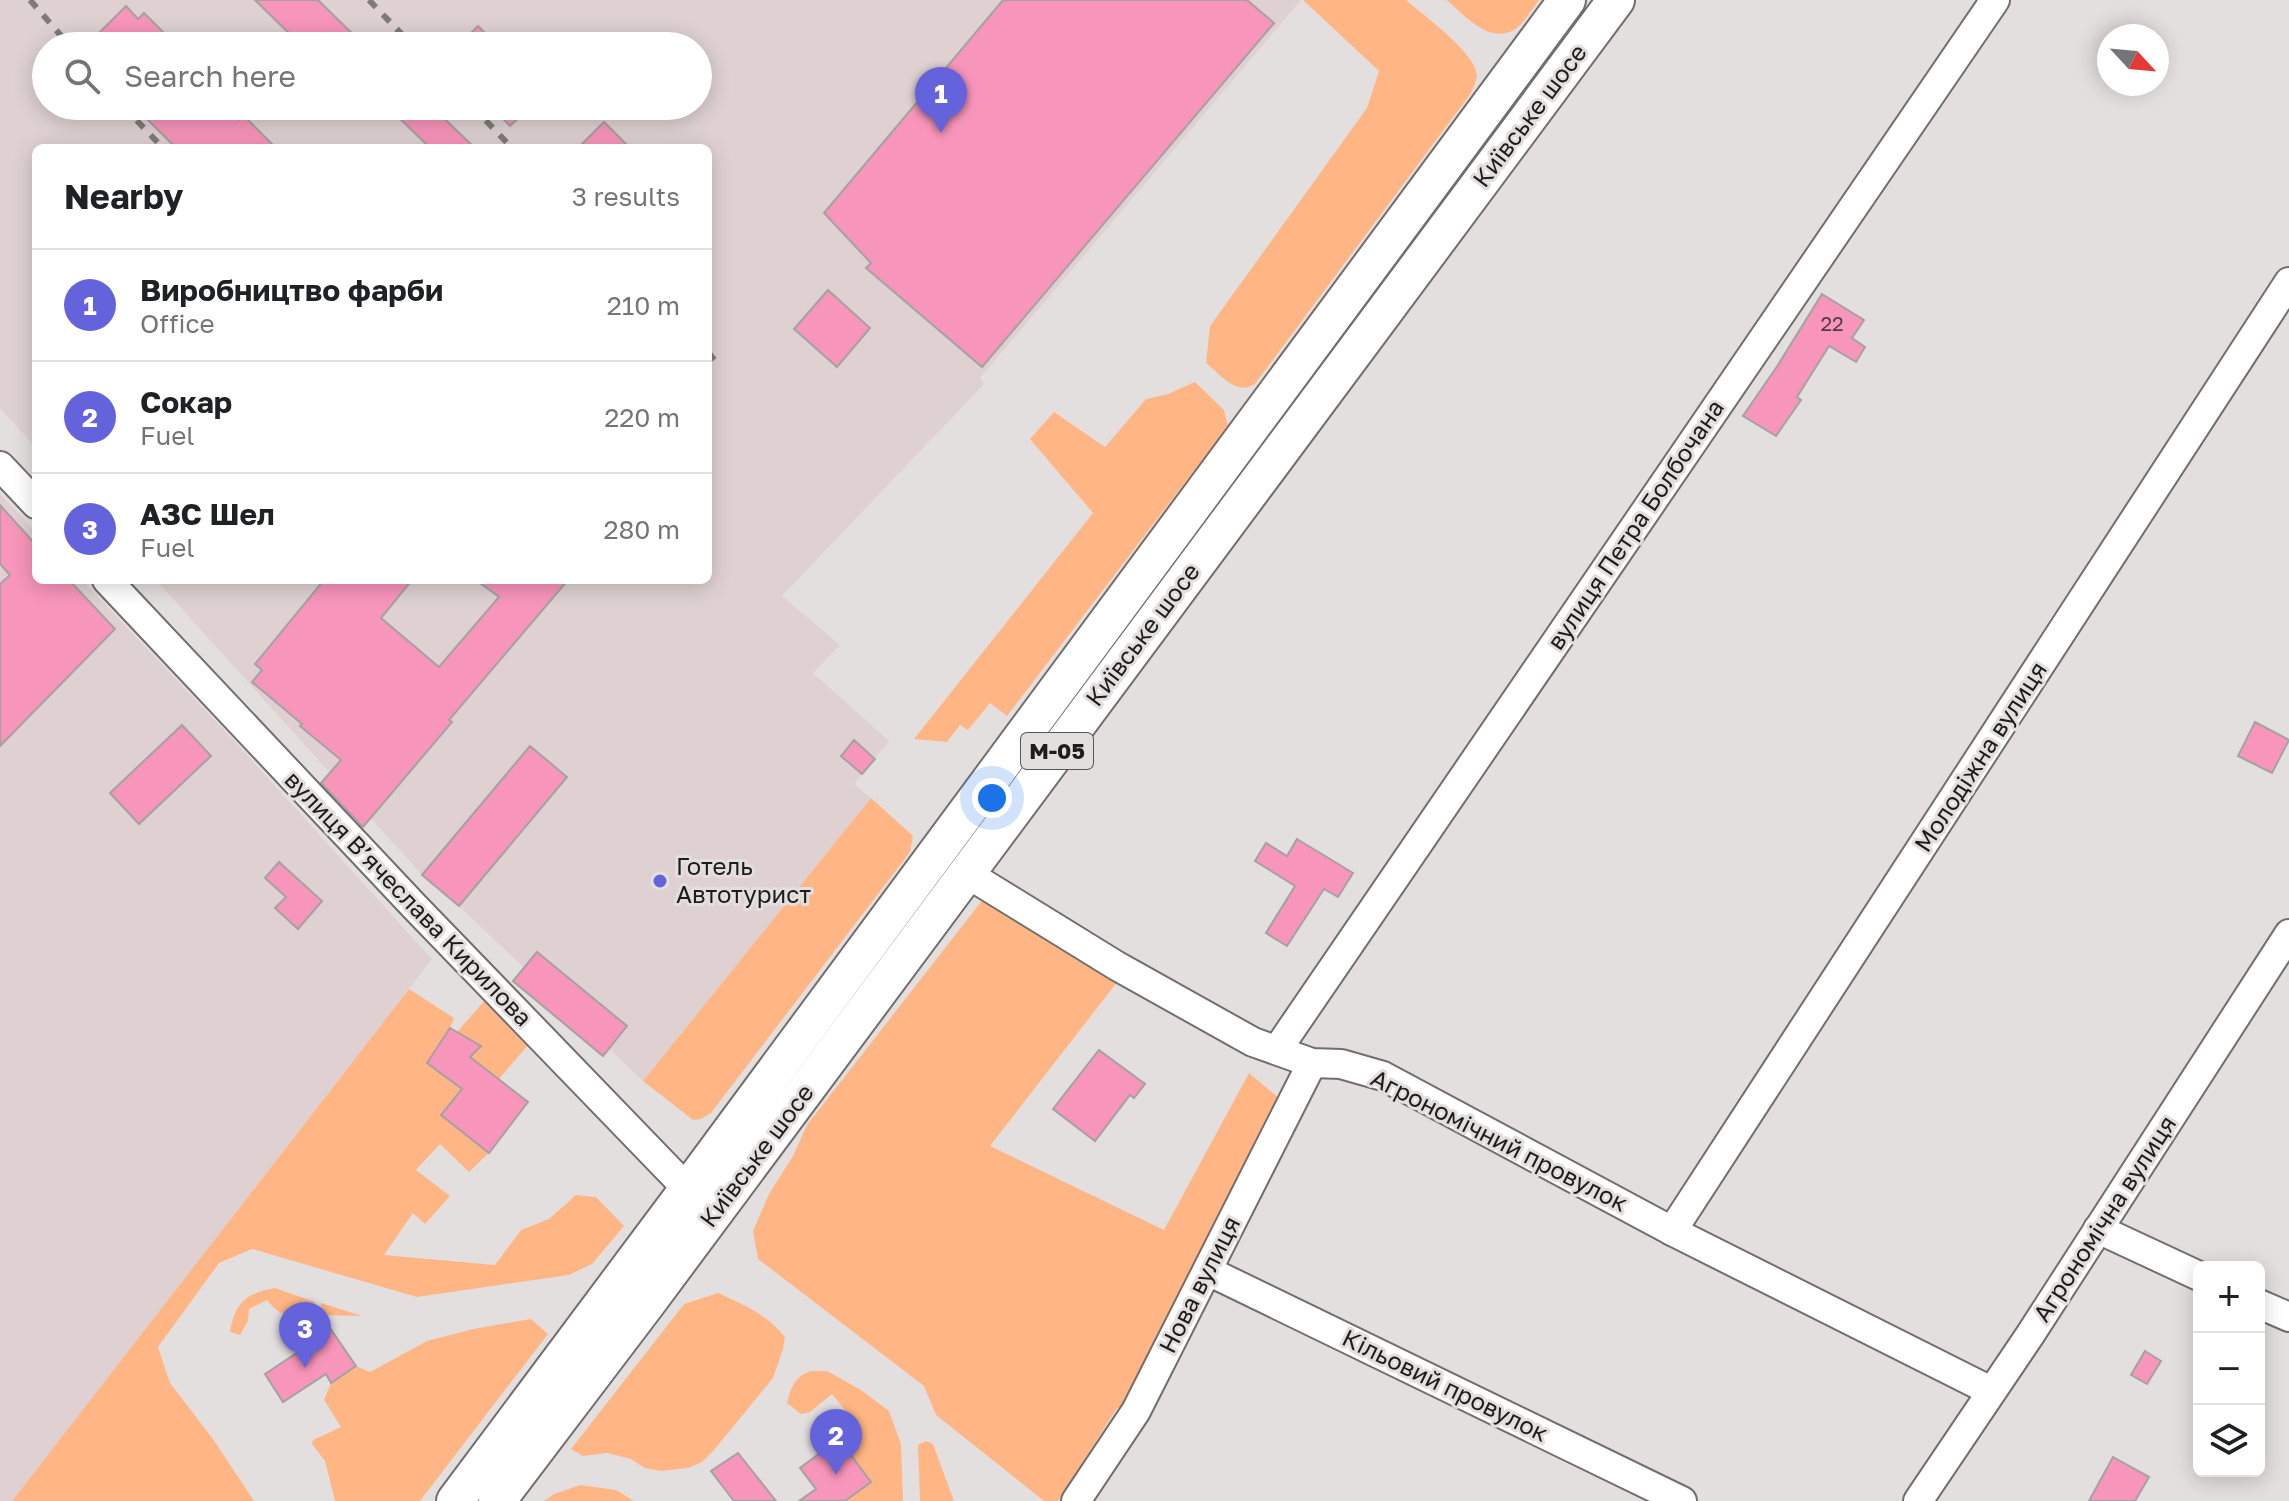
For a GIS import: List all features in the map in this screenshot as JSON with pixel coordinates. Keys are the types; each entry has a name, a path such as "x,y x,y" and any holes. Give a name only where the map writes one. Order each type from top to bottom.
{"main road":[{"name":"М-05","path":"455,1501 700,1202 1567,0"},
{"name":"Київське шосе","path":"497,1501 700,1202 966,873 1616,0"}],"street":[{"name":"вулиця Петра Болбочана","path":"1277,1050 1995,0"},
{"name":"Молодіжна вулиця","path":"1672,1231 2289,282"},
{"path":"0,466 32,500"},
{"name":"вулиця Вʼячеслава Кирилова","path":"111,584 414,906 700,1202"},
{"name":"Агрономічний провулок","path":"966,873 1117,966 1253,1042 1312,1063 1341,1064 1383,1076 1672,1231 1991,1391"},
{"name":"Агрономічна вулиця","path":"1918,1501 2289,934"},
{"name":"Нова вулиця","path":"1076,1501 1136,1411 1312,1063"},
{"path":"2098,1229 2193,1273"},
{"name":"Кільовий провулок","path":"1208,1271 1682,1501"},
{"path":"2265,1307 2289,1317"}],"shaded area":[{"path":"0,0 1301,0 980,378 984,384 782,596 840,645 813,673 889,741 854,784 871,798 643,1081 459,906 422,875 160,584 712,584 712,144 32,144 32,444 0,408"},
{"path":"1303,0 1406,0 1458,45 1474,66 1477,77 1471,93 1255,384 1235,386 1206,363 1210,326 1367,108 1379,71"},
{"path":"1447,0 1539,0 1514,30 1495,33 1477,26"},
{"path":"1195,382 1224,410 1228,426 1007,716 990,703 968,730 960,725 947,742 914,739 1093,513 1030,439 1054,412 1105,447 1146,399 1168,394"},
{"path":"0,494 32,528 32,584 86,584 227,733 432,959 12,1501 0,1501"},
{"path":"871,798 913,836 910,852 711,1113 693,1120 643,1081"},
{"path":"984,898 1121,977 990,1146 1164,1230 1249,1073 1279,1098 1131,1407 1117,1408 1058,1501 1044,1501 936,1415 924,1386 758,1259 753,1231 769,1194 793,1156 807,1125"},
{"path":"409,989 454,1018 450,1028 457,1032 487,998 528,1045 499,1079 528,1102 489,1153 469,1172 440,1144 416,1170 450,1196 425,1224 413,1213 384,1255 495,1265 521,1230 549,1219 576,1195 596,1197 624,1226 592,1264 569,1275 417,1297 252,1249 219,1263 158,1347 170,1383 213,1439 254,1501 12,1501"},
{"path":"275,1288 315,1302 311,1315 286,1314 267,1300 249,1309 248,1321 240,1335 230,1332 235,1314 249,1296"},
{"path":"718,1293 763,1317 785,1337 773,1378 714,1450 702,1462 688,1468 660,1471 607,1453 583,1456 571,1449 684,1304"},
{"path":"321,1303 362,1316 320,1315"},
{"path":"531,1319 548,1334 420,1501 335,1501 325,1461 312,1444 313,1440 341,1427 324,1400 331,1383 356,1366 370,1372 427,1341"},
{"path":"811,1371 827,1371 861,1390 889,1411 901,1444 903,1501 845,1501 871,1481 839,1439 848,1432 839,1420 846,1411 832,1394 810,1412 801,1414 787,1403 794,1383"},
{"path":"926,1441 933,1444 954,1501 920,1501 918,1445"},
{"path":"580,1485 616,1490 634,1501 544,1501"}],"building":[{"path":"255,0 318,0 351,32 288,32"},
{"path":"1003,0 1247,0 1274,23 982,367 866,268 871,263 824,213"},
{"path":"126,6 138,19 144,13 163,32 100,32"},
{"path":"148,120 248,120 272,144 172,144"},
{"path":"401,120 446,120 471,144 426,144"},
{"path":"604,122 626,144 582,144"},
{"path":"828,290 870,328 837,367 794,329"},
{"path":"1822,294 1864,320 1852,338 1865,347 1856,362 1829,346 1797,397 1801,400 1776,436 1743,416"},
{"path":"0,505 32,541 32,584 73,584 115,629 0,746 0,584 10,575 0,564"},
{"path":"321,584 409,584 381,618 439,667 499,597 481,584 565,584 363,827 321,783 341,760 252,682 262,670 255,664"},
{"path":"2255,722 2289,740 2272,773 2238,756"},
{"path":"182,725 211,756 139,824 110,793"},
{"path":"854,740 875,759 862,774 841,756"},
{"path":"530,746 567,777 459,906 422,875"},
{"path":"1297,839 1353,873 1338,897 1324,889 1287,946 1266,933 1295,886 1255,861 1266,843 1287,856"},
{"path":"279,862 322,901 298,929 275,908 286,897 265,878"},
{"path":"537,952 627,1026 603,1056 513,981"},
{"path":"450,1028 481,1046 470,1057 528,1102 489,1153 441,1115 462,1089 427,1063"},
{"path":"1099,1050 1145,1084 1134,1098 1130,1095 1095,1141 1053,1109"},
{"path":"330,1328 356,1366 331,1383 326,1374 283,1402 265,1374"},
{"path":"2145,1351 2161,1361 2147,1384 2131,1375"},
{"path":"839,1439 871,1482 845,1501 799,1501 816,1489 800,1468"},
{"path":"738,1453 776,1501 734,1501 711,1471"},
{"path":"2113,1457 2149,1477 2135,1501 2089,1501"}],"railway":[{"path":"30,0 58,32"},
{"path":"369,0 400,32"},
{"path":"136,120 159,144"},
{"path":"485,120 508,144"},
{"path":"712,357 716,362"}],"place":[{"name":"Виробництво фарби","path":"941,133"},
{"name":"Готель Автотурист","path":"660,881"},
{"name":"АЗС Шел","path":"305,1368"},
{"name":"Сокар","path":"836,1475"}]}
